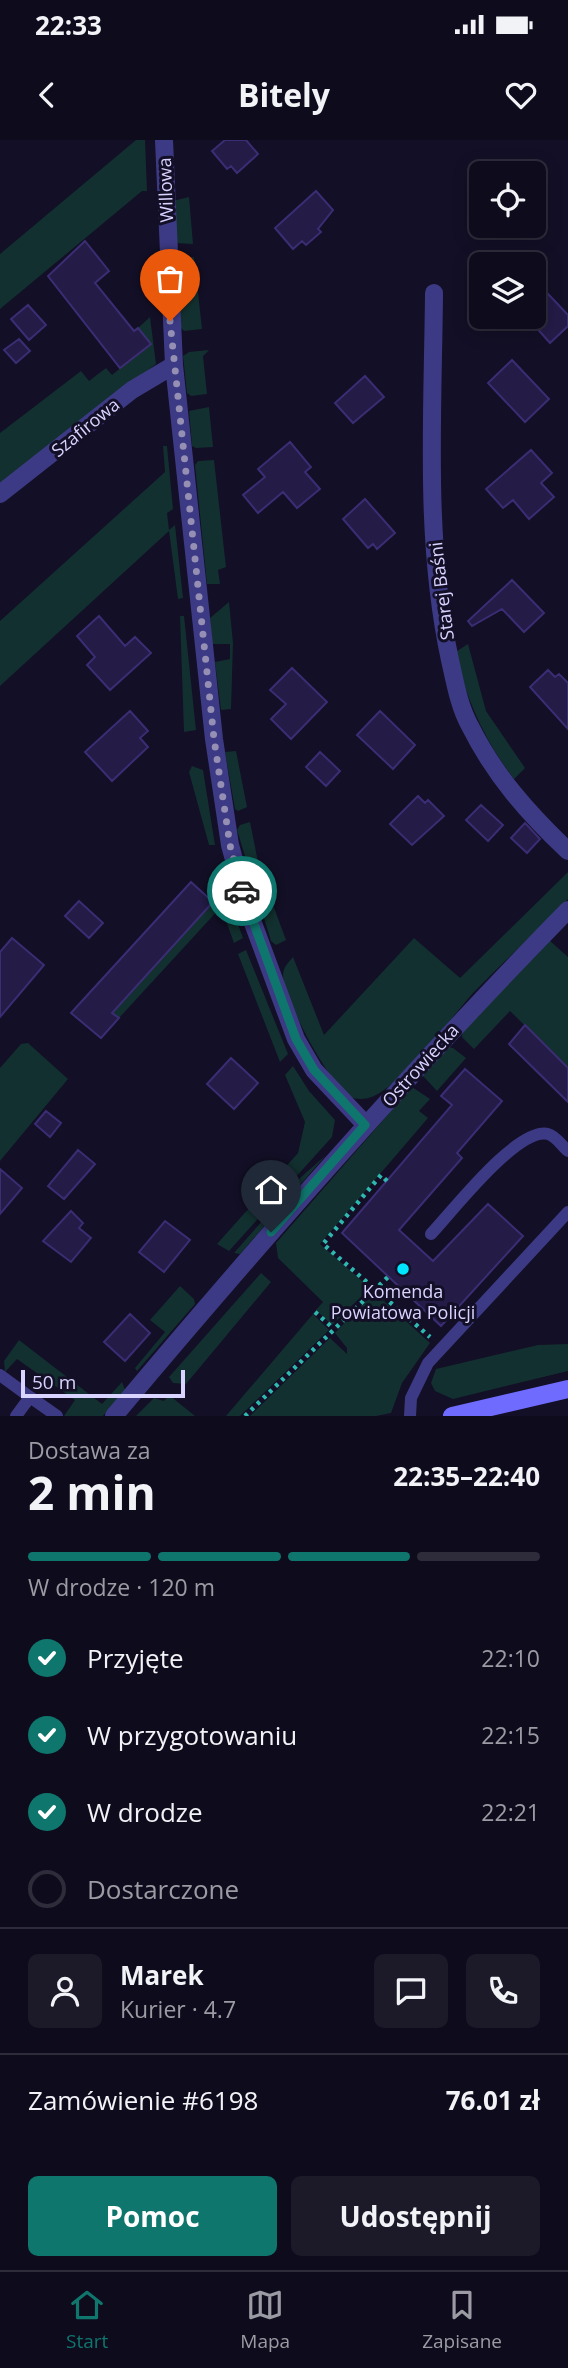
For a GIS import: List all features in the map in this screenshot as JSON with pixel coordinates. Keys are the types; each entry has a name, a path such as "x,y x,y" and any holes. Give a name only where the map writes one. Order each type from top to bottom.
{"street":[{"name":"Willowa","path":"164,140 174,365 211,714 230,845 247,907 296,1039 314,1070 365,1125"},
{"name":"Starej Baśni","path":"434,293 434,533 446,641 455,683 469,725 492,765 526,811 568,851"},
{"name":"Szafirowa","path":"0,494 132,390 174,365"},
{"name":"Ostrowiecka","path":"114,1416 365,1125 479,1000 568,910"},
{"path":"452,1416 476,1413 568,1389"}],"lane":[{"path":"431,1234 518,1143 536,1135 552,1135 568,1152"},
{"path":"410,1416 414,1389 441,1347 568,1212"},
{"path":"0,1376 57,1416"},
{"path":"16,1416 30,1397"}],"path":[{"path":"387,1181 381,1175 323,1244 441,1347"},
{"path":"246,1416 388,1277"},
{"path":"315,1312 334,1329"}],"green space":[{"path":"136,140 145,140 147,191 142,191 0,309 0,254"},
{"path":"189,197 193,244 175,243 173,201"},
{"path":"194,257 202,329 184,331 180,327 176,263 179,258"},
{"path":"150,317 156,364 0,486 0,433 81,371 89,381 106,368 112,375 150,344 138,328"},
{"path":"209,350 203,356 207,394 191,396 187,393 183,356 189,352"},
{"path":"209,407 213,447 196,448 192,446 189,411"},
{"path":"163,446 167,446 173,509 167,513 169,530 175,525 183,598 178,599 169,531 0,686 0,621 165,472"},
{"path":"214,460 226,567 218,570 220,584 207,584 195,465 198,461"},
{"path":"229,602 233,643 231,709 221,710 215,662 230,659 230,644 212,644 210,618"},
{"path":"180,616 184,616 196,730 184,732"},
{"path":"468,644 486,711 525,768 514,779 486,735 465,687 454,653"},
{"path":"236,751 247,807 238,811 235,809 225,752"},
{"path":"192,766 203,770 215,845 209,845 189,772"},
{"path":"250,822 259,867 286,940 276,945 271,941 237,830 240,825"},
{"path":"568,872 568,899 473,993 399,1078 369,1098 353,1098 343,1091 310,1042 285,987 285,967 293,957 324,1035 414,938 460,978"},
{"path":"223,883 243,938 234,943 221,907 119,1018 112,1013 212,902 208,898"},
{"path":"549,940 568,957 568,1068 510,1011 474,1049 462,1037 463,1030"},
{"path":"246,950 288,1054 280,1062 238,954"},
{"path":"28,1043 68,1079 0,1161 0,1068 21,1044"},
{"path":"447,1047 453,1048 466,1058 437,1091 423,1076"},
{"path":"293,1066 309,1091 335,1120 332,1137 229,1251 217,1244 298,1153 305,1122 285,1075"},
{"path":"412,1087 430,1099 419,1111 428,1118 320,1244 370,1288 332,1325 316,1310 323,1302 278,1258 276,1243"},
{"path":"326,1155 240,1254 234,1253 300,1178"},
{"path":"261,1273 271,1282 186,1384 173,1383 169,1377"},
{"path":"180,1286 194,1299 195,1304 137,1371 135,1368 165,1332 150,1320"},
{"path":"374,1292 430,1343 402,1383 391,1413 376,1416 250,1416 330,1338 347,1354 347,1348 335,1333"},
{"path":"313,1314 329,1330 240,1416 226,1416"},
{"path":"19,1340 102,1404 122,1382 125,1390 103,1416 64,1416 75,1400 17,1359 5,1372 4,1361"},
{"path":"568,1344 568,1371 453,1399 435,1391 431,1383 436,1369 538,1345"},
{"path":"169,1395 195,1416 136,1416 154,1398 164,1401"}],"building":[{"path":"225,140 246,140 258,154 237,173 231,166 227,169 212,151"},
{"path":"316,191 333,210 318,229 321,232 306,245 302,241 293,249 275,228"},
{"path":"85,241 109,271 95,283 134,331 138,328 151,344 120,368 48,276"},
{"path":"546,292 568,315 568,326 550,343 538,329 546,329"},
{"path":"28,305 46,325 29,340 11,319"},
{"path":"19,339 30,351 16,363 4,350"},
{"path":"512,360 549,399 525,422 488,383"},
{"path":"365,376 384,397 353,423 335,403"},
{"path":"290,442 311,467 305,472 320,489 297,508 283,492 258,513 243,495 265,477 258,469"},
{"path":"531,450 552,473 541,483 554,497 529,519 513,500 503,508 486,489"},
{"path":"365,499 395,533 377,549 373,544 368,548 343,519"},
{"path":"512,580 544,613 524,632 502,609 472,626 468,621"},
{"path":"99,616 125,646 135,637 151,653 110,690 87,665 95,657 77,636"},
{"path":"292,668 327,702 291,739 271,719 286,704 270,690"},
{"path":"548,670 555,677 559,674 568,683 568,729 530,687"},
{"path":"130,711 148,731 140,738 148,747 112,781 85,752"},
{"path":"380,711 415,745 393,769 357,735"},
{"path":"320,752 340,771 326,786 306,767"},
{"path":"418,796 425,803 428,800 444,816 412,845 390,824"},
{"path":"481,805 503,825 488,841 466,820"},
{"path":"525,823 540,839 527,853 511,838"},
{"path":"191,882 213,902 112,1013 119,1018 101,1038 71,1013"},
{"path":"79,901 103,923 89,938 65,916"},
{"path":"12,938 44,965 0,1017 0,952"},
{"path":"525,1025 568,1068 568,1102 509,1044"},
{"path":"231,1058 258,1083 234,1109 207,1084"},
{"path":"465,1069 502,1101 457,1153 462,1158 399,1230 433,1261 488,1204 523,1236 441,1326 342,1233 452,1105 441,1096"},
{"path":"46,1111 61,1123 50,1137 35,1124"},
{"path":"78,1150 95,1164 64,1199 48,1186"},
{"path":"0,1169 22,1188 0,1214"},
{"path":"71,1211 83,1223 79,1228 91,1238 71,1262 43,1241"},
{"path":"165,1221 190,1240 164,1272 139,1252"},
{"path":"130,1314 150,1333 125,1361 104,1342"}],"way so far":[{"path":"170,321 214,739 230,845 242,891"}],"place":[{"name":"Komenda Powiatowa Policji","path":"403,1269"}],"route":[{"path":"242,891 296,1039 314,1070 365,1125 271,1232"}]}
